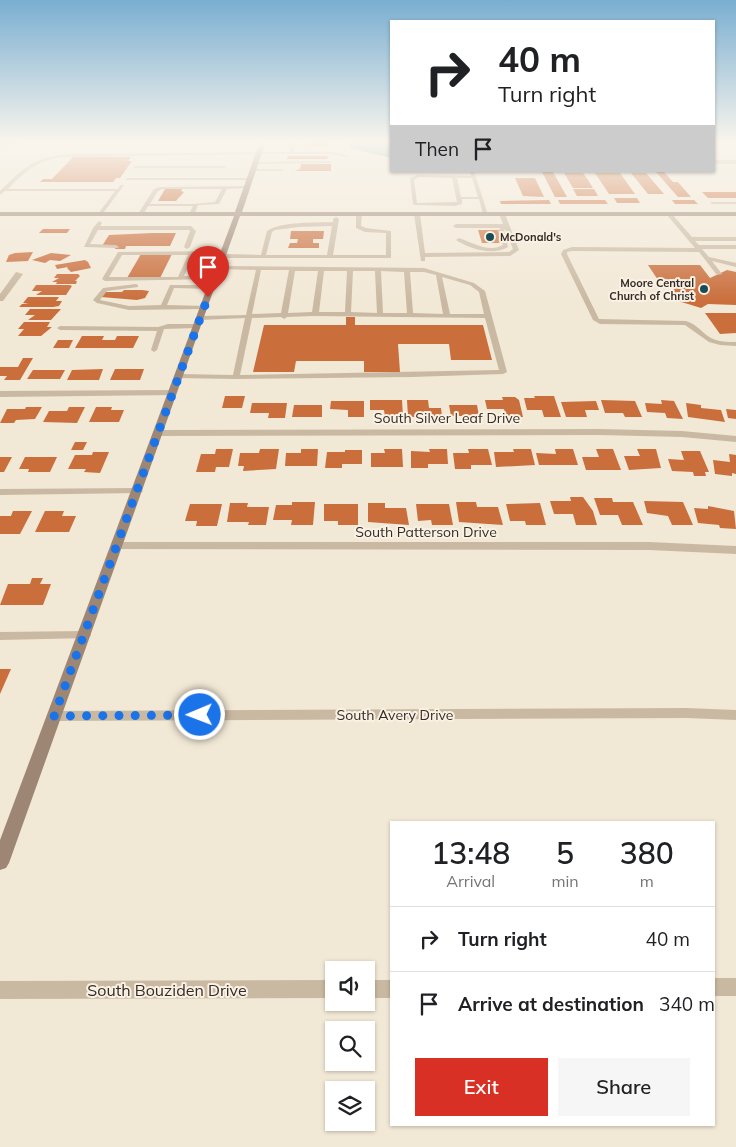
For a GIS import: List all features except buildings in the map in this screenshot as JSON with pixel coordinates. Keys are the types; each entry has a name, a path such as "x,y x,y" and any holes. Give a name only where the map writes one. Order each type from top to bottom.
{"main road":[{"path":"0,861 245,195"},
{"path":"0,214 736,214"}],"street":[{"path":"0,299 19,274"},
{"path":"0,394 173,393"},
{"name":"South Silver Leaf Drive","path":"158,432 600,432 682,434 736,438"},
{"path":"0,492 137,491"},
{"name":"South Patterson Drive","path":"116,546 649,546 736,550"},
{"path":"0,636 84,635"},
{"name":"South Avery Drive","path":"54,716 686,713 736,716"},
{"path":"715,987 736,987"},
{"name":"South Bouziden Drive","path":"0,990 325,989"},
{"path":"375,989 390,989"}],"lane":[{"path":"116,195 86,246 116,247"},
{"path":"141,214 153,195"},
{"path":"192,214 200,195"},
{"path":"146,206 217,203 221,195"},
{"path":"414,195 415,204 441,203 455,206 460,204 457,195"},
{"path":"479,195 486,214"},
{"path":"458,198 480,198"},
{"path":"712,203 736,203"},
{"path":"330,257 337,214"},
{"path":"126,247 187,247 263,257 390,257 389,232 358,227 359,214"},
{"path":"417,214 424,270"},
{"path":"454,214 462,255"},
{"path":"422,255 510,254 516,250 502,214"},
{"path":"669,214 719,274"},
{"path":"263,257 270,231 274,229 298,224 335,224"},
{"path":"456,226 507,226"},
{"path":"459,240 472,250 495,250 506,246 501,230 507,226"},
{"path":"96,228 191,228 193,231 187,247"},
{"path":"690,239 736,239"},
{"path":"736,247 572,249 565,251 564,254 596,320 600,322 686,323 694,326 706,339 723,344 736,344"},
{"path":"215,278 105,280 120,253 191,254 224,252"},
{"path":"180,278 191,254"},
{"path":"707,258 736,258"},
{"path":"707,258 736,265"},
{"path":"179,376 412,375 503,372 482,291 472,284 424,270 218,268"},
{"path":"236,377 250,318 259,268"},
{"path":"284,317 292,269"},
{"path":"315,315 321,269"},
{"path":"348,314 350,270"},
{"path":"378,270 380,315"},
{"path":"407,270 410,315"},
{"path":"439,274 447,316"},
{"path":"162,308 172,286"},
{"path":"204,308 130,308 96,300 101,291 115,287 211,287"},
{"path":"60,328 158,328 198,322 250,318 348,314 488,316"},
{"path":"154,350 162,330 158,328"}],"place":[{"name":"McDonald's","path":"490,237"},
{"name":"Moore Central Church of Christ","path":"704,289"}],"route":[{"path":"200,715 54,716 208,297"}]}
